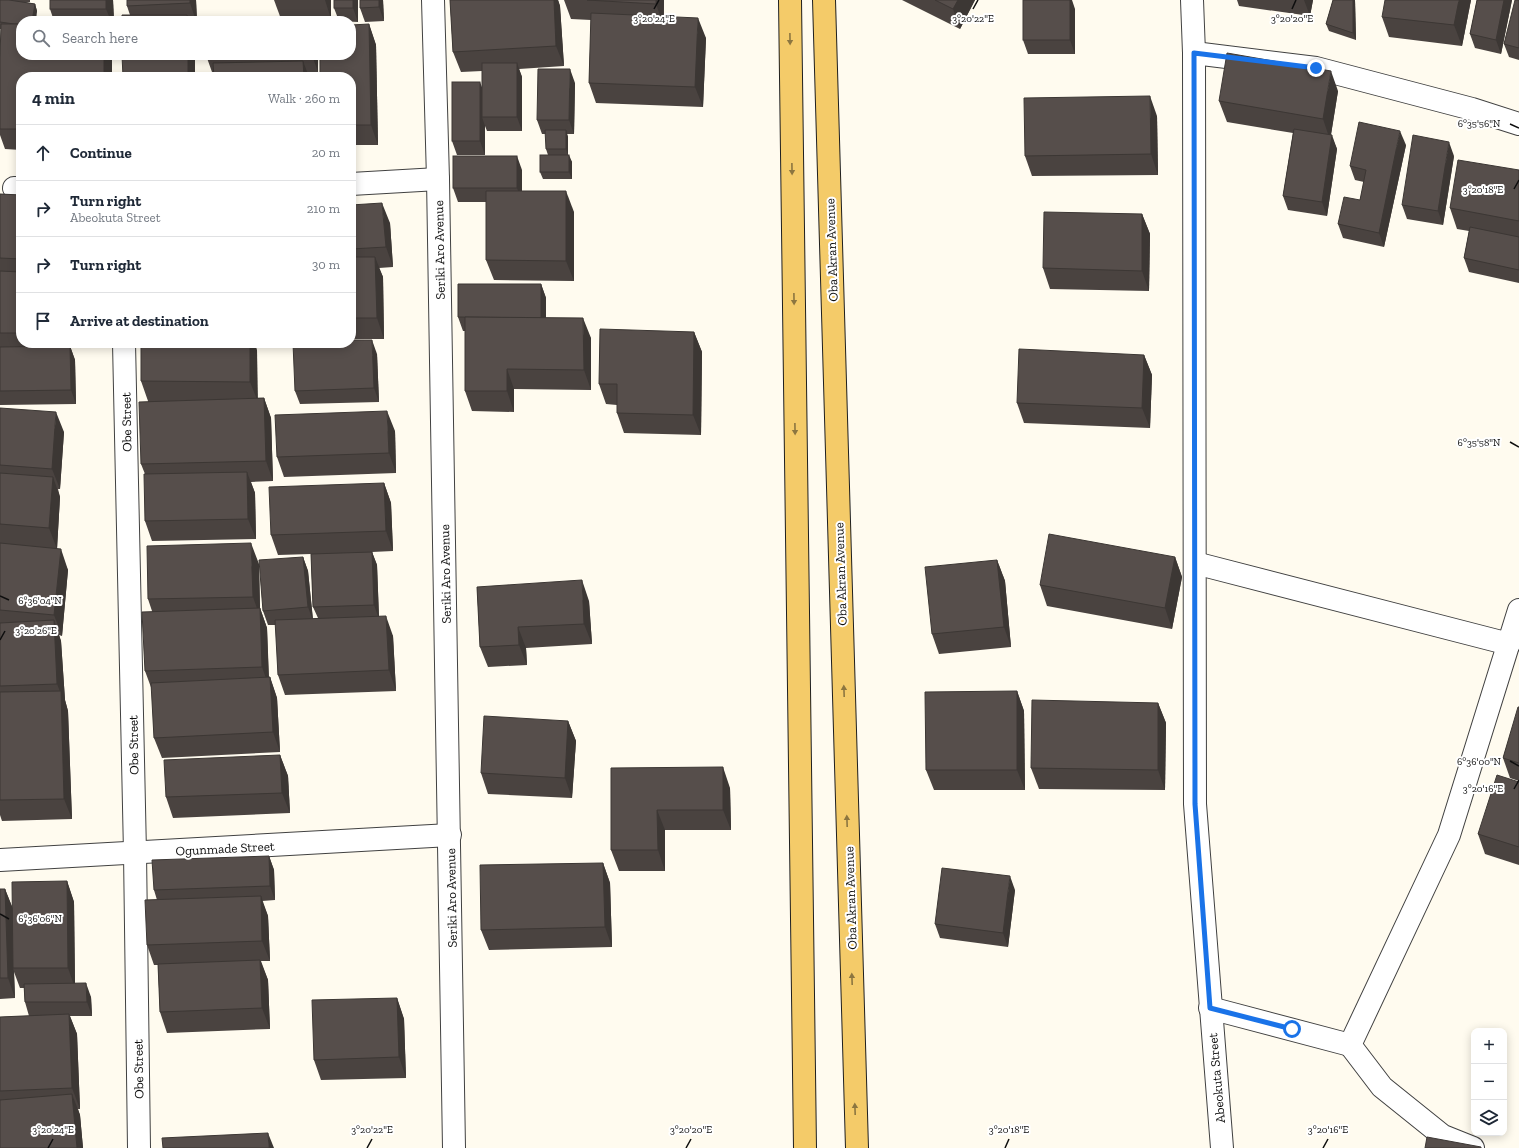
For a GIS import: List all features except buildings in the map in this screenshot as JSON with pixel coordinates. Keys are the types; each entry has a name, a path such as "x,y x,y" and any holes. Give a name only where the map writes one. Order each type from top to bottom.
{"main road":[{"path":"790,0 805,1148"},
{"name":"Oba Akran Avenue","path":"824,0 856,1148"}],"street":[{"name":"Seriki Aro Avenue","path":"433,0 438,179 454,1148"},
{"name":"Abeokuta Street","path":"1192,0 1194,53 1195,804 1222,1148"},
{"path":"1194,53 1316,68 1472,109 1519,124"},
{"path":"356,184 438,179"},
{"name":"Obe Street","path":"124,348 135,853 139,1148"},
{"path":"1195,563 1509,644"},
{"path":"1350,1045 1449,835 1519,610"},
{"name":"Ogunmade Street","path":"0,860 450,835"},
{"path":"1210,1008 1350,1045 1382,1087 1443,1136 1473,1148"}],"route":[{"path":"1292,1029 1210,1008 1195,804 1194,53 1316,68"}]}
